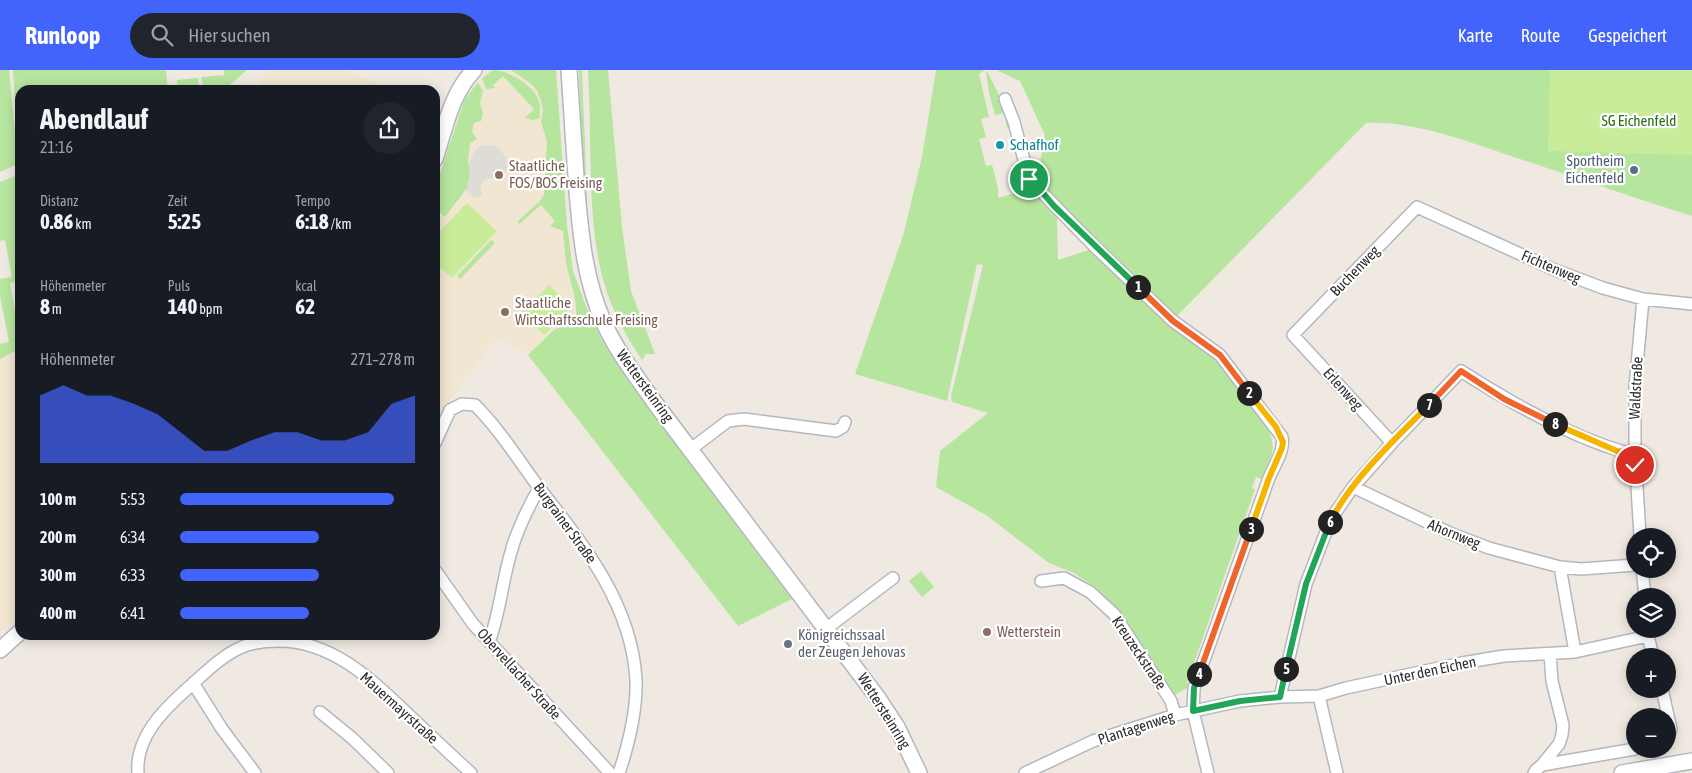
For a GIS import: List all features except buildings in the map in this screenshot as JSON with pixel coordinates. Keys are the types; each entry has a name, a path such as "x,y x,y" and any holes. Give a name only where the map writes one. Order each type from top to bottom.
{"main road":[{"path":"440,143 455,97 460,87 474,70"},
{"name":"Wettersteinring","path":"569,70 580,231 586,271 594,299 604,323 623,358 869,685 893,721 919,773"},
{"path":"0,650 15,636"},
{"path":"1622,773 1692,761"}],"street":[{"name":"Plantagenweg","path":"1005,99 1014,122 1029,179 1087,239 1173,321 1220,355 1276,427 1283,442 1194,688 1193,711 1093,741 1025,773"},
{"name":"Fichtenweg","path":"1416,207 1555,270 1603,288 1643,299 1692,304"},
{"name":"Buchenweg","path":"1294,335 1416,207"},
{"name":"Waldstraße","path":"1639,528 1634,454 1635,387 1643,299"},
{"name":"Erlenweg","path":"1294,335 1392,443"},
{"path":"1280,697 1304,593 1331,519 1353,487 1461,371 1504,399 1562,428 1617,451 1634,454"},
{"name":"Burgrainer Straße","path":"440,432 450,410 462,404 474,405 493,426 539,488 576,533 600,571 619,611 632,650 636,679 635,706 629,743 620,773"},
{"path":"691,449 728,421 744,419 836,431 843,427 845,422"},
{"name":"Ahornweg","path":"1353,487 1452,534 1489,548 1560,567 1581,569 1626,565"},
{"path":"489,642 496,623 511,552 527,510 539,488"},
{"path":"1560,567 1575,652"},
{"name":"Obervellacher Straße","path":"440,577 468,618 610,773"},
{"path":"827,628 893,578"},
{"name":"Kreuzeckstraße","path":"1041,581 1064,578 1090,592 1114,614 1171,701 1175,715"},
{"name":"Unter den Eichen","path":"1193,711 1240,701 1319,696 1346,688 1462,662 1504,656 1575,652 1629,638"},
{"name":"Mauermayrstraße","path":"138,773 138,757 149,730 166,708 214,665 242,647 273,640"},
{"name":"Mauermayrstraße","path":"299,640 330,652 382,689 463,771"},
{"path":"1538,769 1559,744 1562,735 1563,725 1552,681 1550,654"},
{"path":"193,684 222,729 255,773"},
{"path":"1319,696 1337,773"},
{"path":"1193,711 1208,773"},
{"path":"320,712 352,738 388,773"},
{"path":"1538,769 1626,751"}],"shaded area":[{"path":"268,70 346,70 382,85 258,85"},
{"path":"493,70 542,70 553,83 566,263 576,305 576,318 574,323 555,329 528,355 500,339 491,345 440,415 440,174 465,99 481,79"},
{"path":"483,145 493,145 500,150 507,158 507,171 497,178 483,181 480,189 483,195 474,198 466,191 470,173 469,164 474,151"},
{"path":"15,349 15,620 0,633 0,358"}],"green space":[{"path":"0,70 9,70 15,133 15,165 0,172"},
{"path":"13,70 166,70 168,85 15,85 15,101"},
{"path":"224,70 247,70 230,85 203,85 201,77 224,75"},
{"path":"493,70 513,75 531,89 539,102 539,119 525,118 534,109 503,76 493,85 495,88 486,89 482,78"},
{"path":"511,70 556,70 567,225 573,271 601,339 626,378 792,599 738,626 528,355 555,329 574,323 576,309 566,262 563,231 550,226 555,221 541,205 519,224 518,221 540,201 544,194 547,142 541,121 543,110 537,90"},
{"path":"560,70 563,70 583,283 578,271 572,231"},
{"path":"579,70 582,70 588,226 593,263 602,297 617,331 627,347 692,437 643,377 610,323 589,258 583,179"},
{"path":"588,70 608,70 622,227 631,291 655,354 646,354 642,360 628,338 611,304 603,280 597,251 592,203"},
{"path":"936,70 985,70 979,74 989,117 981,119 986,137 979,139 986,166 992,165 998,188 998,198 1036,187 1045,135 1020,81 996,70 1692,70 1692,216 1440,133 1403,125 1366,123 1176,317 1066,212 1057,220 1058,260 1092,249 1215,357 1267,421 1266,425 1272,441 1273,447 1270,458 1261,479 1256,477 1252,488 1255,489 1187,683 1189,687 1172,696 1119,612 1098,589 1074,573 1049,563 986,515 936,487 940,451 988,413 952,402 951,396 983,265 977,264 947,401 855,374 903,236 922,157"},
{"name":"SG Eichenfeld","path":"1550,70 1692,70 1692,155 1548,151"},
{"path":"986,71 1009,115 1012,127 1007,128 1004,113 995,115"},
{"path":"198,78 199,85 178,85 177,80"},
{"path":"478,82 483,91 480,103 483,113 481,121 474,123 472,132 477,139 470,144 468,161 470,173 467,188 445,217 440,213 440,174 465,99"},
{"path":"15,176 15,282 10,283 15,311 15,351 0,359 0,344 9,342 0,296 0,279 12,277 5,240 0,241 0,182"},
{"path":"467,203 497,231 452,278 440,267 440,231"},
{"path":"491,240 495,243 460,279 457,276"},
{"path":"549,285 571,307 544,335 522,312"},
{"path":"921,571 934,587 922,597 909,581"}],"place":[{"name":"Schafhof","path":"1000,145"},
{"name":"Sportheim Eichenfeld","path":"1634,170"},
{"name":"Staatliche FOS/BOS Freising","path":"499,175"},
{"name":"Staatliche Wirtschaftsschule Freising","path":"505,312"},
{"name":"Wetterstein","path":"987,632"},
{"name":"Königreichssaal der Zeugen Jehovas","path":"788,644"}],"route":[{"path":"1029,179 1087,239 1173,321 1220,355 1282,437 1282,448 1269,478 1194,688 1193,711 1240,701 1280,697 1306,584 1331,519 1353,487 1461,371 1504,399 1562,428 1617,451 1634,454 1635,465"}]}
